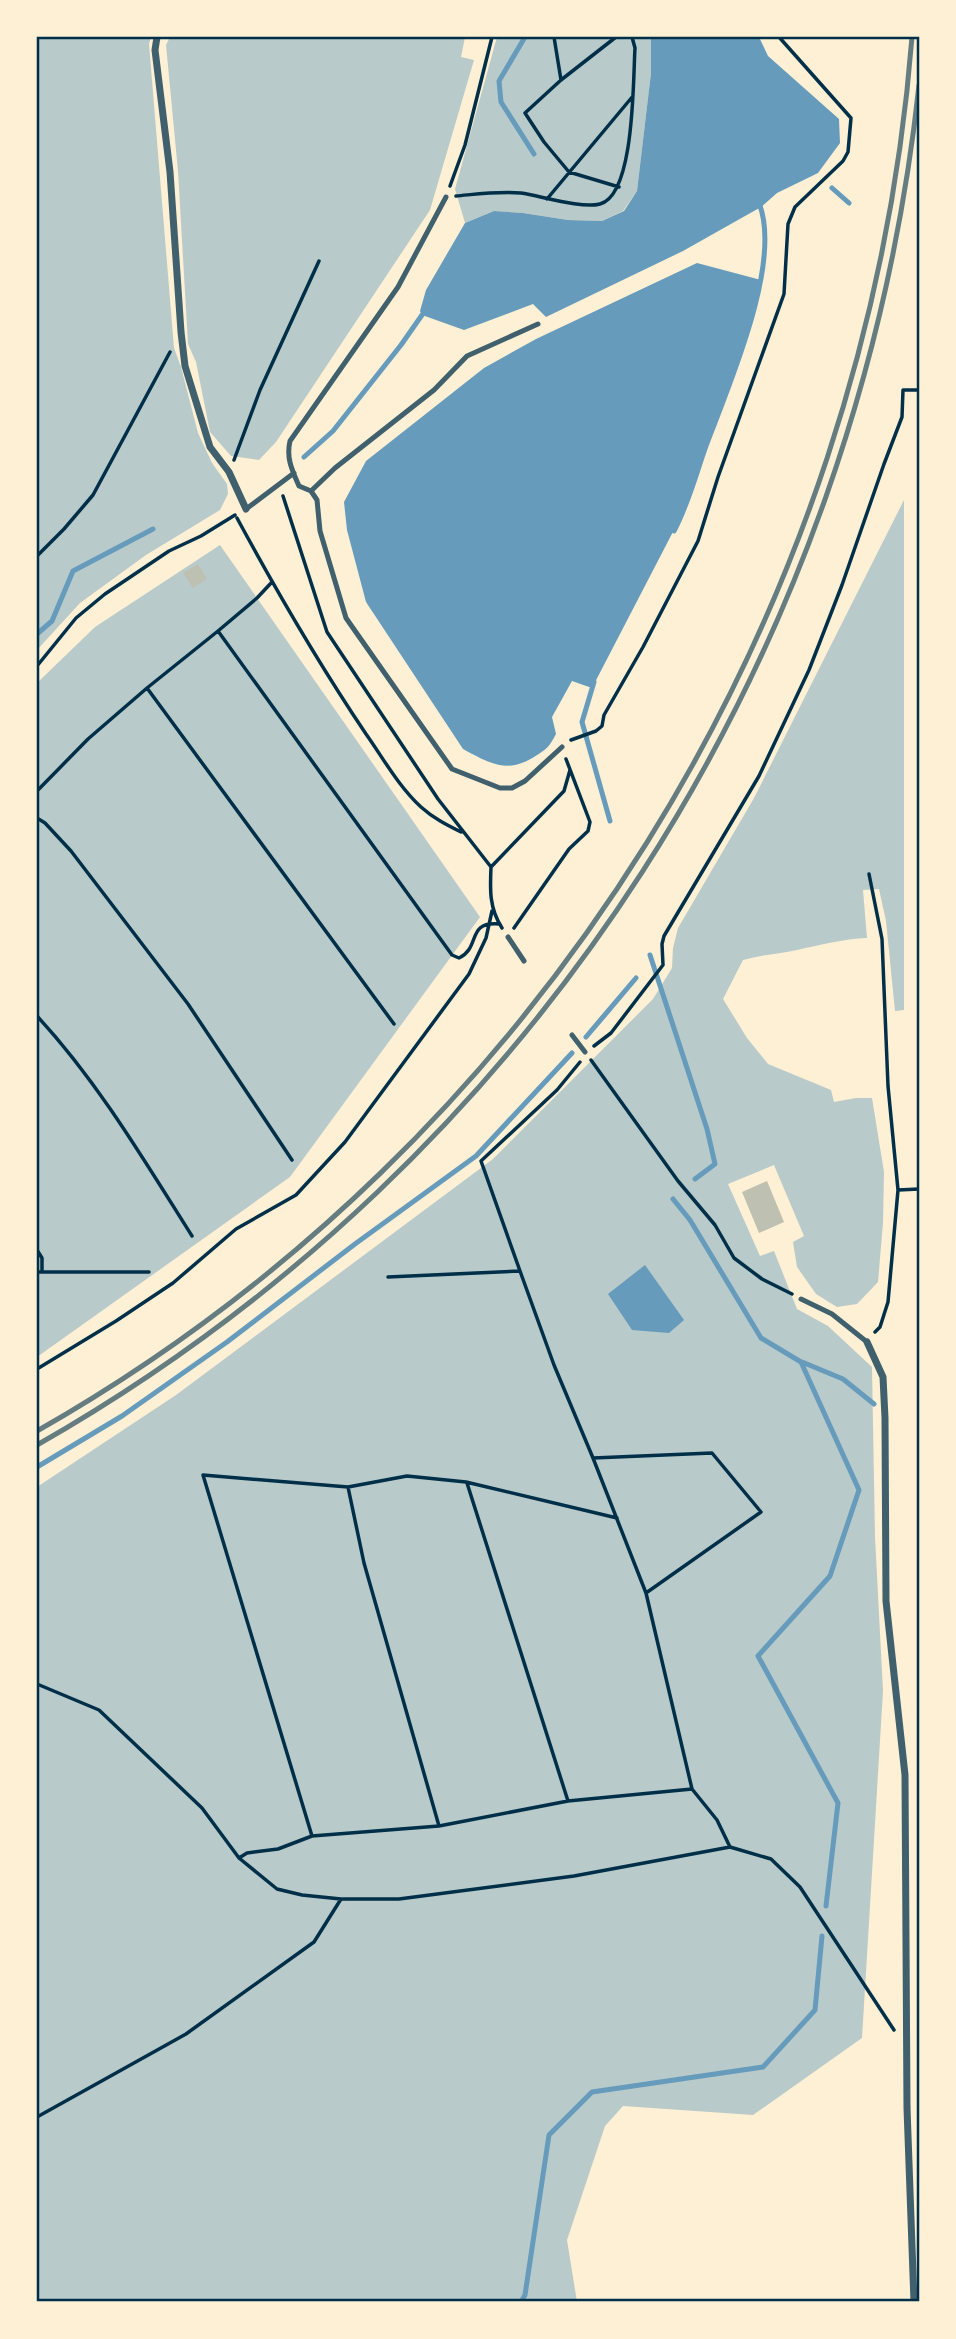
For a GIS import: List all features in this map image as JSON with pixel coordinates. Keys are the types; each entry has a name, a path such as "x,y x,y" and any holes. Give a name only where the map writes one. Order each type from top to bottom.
{"street":[{"path":"157,37 155,50 170,172 185,366 210,447 229,472 246,509"},
{"path":"867,1342 883,1377 886,1601 905,1775 907,2108 914,2302"}],"lane":[{"path":"446,197 398,287 290,441 288,461 299,486 311,491 317,500 320,531 346,618 452,769 500,788 512,788 526,781 562,747"},
{"path":"311,491 335,468 434,390 467,356 538,324"},
{"path":"246,509 294,473"},
{"path":"508,937 524,961"},
{"path":"572,1035 585,1052"},
{"path":"801,1299 832,1314 867,1342"}],"path":[{"path":"492,37 465,145 446,197 496,192 601,204 612,197 619,187 631,132 635,48 632,37"},
{"path":"554,37 561,79"},
{"path":"616,37 561,79 525,113 569,173 619,187"},
{"path":"508,937 569,849 588,831 590,822 562,747 568,741 596,731 602,726 604,715 698,541 718,477 784,294 788,225 794,207 843,161 848,152 851,118 779,37"},
{"path":"547,199 633,96"},
{"path":"229,472 260,390 320,261"},
{"path":"37,556 93,495 181,332"},
{"path":"730,1847 717,1820 692,1789 646,1593 554,1365 481,1161 557,1090 585,1052 611,1033 663,965 664,936 759,776 809,670 902,417 903,390 919,390"},
{"path":"218,631 452,955 459,958 466,955 480,926 488,923 499,924 490,896 491,867 431,788 327,632 278,484"},
{"path":"37,666 76,618 105,594 169,551 201,536 235,515 328,678 402,786 420,806 439,821 463,833"},
{"path":"37,790 88,739 257,598 272,582"},
{"path":"147,688 394,1024"},
{"path":"491,867 564,791 570,769"},
{"path":"37,818 71,851 188,1004 292,1160"},
{"path":"867,1342 880,1327 888,1302 898,1190 888,1086 882,939 869,874"},
{"path":"37,1369 173,1283 236,1228 296,1195 345,1142 469,974 486,938 492,908"},
{"path":"37,1016 64,1045 131,1138 192,1236"},
{"path":"585,1052 678,1181 715,1225 734,1258 762,1279 801,1299"},
{"path":"898,1190 919,1189"},
{"path":"37,1250 42,1258 39,1272 149,1272"},
{"path":"387,1277 520,1271"},
{"path":"593,1458 712,1452 761,1511 646,1593"},
{"path":"312,1836 203,1475 348,1487 407,1476 466,1482 617,1518"},
{"path":"466,1482 568,1801"},
{"path":"348,1487 365,1563 439,1826"},
{"path":"37,1684 99,1710 202,1808 239,1858 277,1889 302,1895 341,1899 399,1899 574,1876 730,1847 771,1859 800,1887 893,2030 908,2039"},
{"path":"239,1858 247,1853 278,1849 312,1836 439,1826 568,1801 692,1789"},
{"path":"37,2117 186,2035 314,1942 341,1899"}],"shaded area":[{"path":"37,37 151,37 149,44 174,348 198,433 212,463 227,484 228,494 220,510 146,555 80,603 37,650"},
{"path":"170,37 465,37 461,57 474,60 430,210 276,442 259,460 231,456 210,432 196,362 188,344 178,171 166,45"},
{"path":"497,37 651,37 651,73 637,191 623,211 602,221 568,220 494,211 465,223 455,189"},
{"path":"904,500 904,1010 895,1011 886,921 879,889 863,890 867,938 743,960 723,999 747,1038 768,1064 831,1090 834,1102 872,1098 884,1172 878,1282 857,1304 837,1307 816,1294 797,1267 793,1242 804,1236 774,1165 728,1184 760,1256 774,1251 797,1309 828,1326 872,1367 875,1537 883,1691 862,2038 753,2115 623,2106 605,2126 567,2240 577,2302 37,2302 37,1487 176,1395 493,1159 653,999 672,968 678,928 754,798"},
{"path":"220,545 480,917 290,1177 37,1357 37,683 95,627"}],"water":[{"path":"651,37 759,37 768,56 839,119 840,143 818,173 777,193 761,207 683,251 546,317 533,304 464,330 422,315 420,311 426,290 465,223 494,211 568,220 602,221 624,211 637,191 651,73"},
{"path":"697,263 761,280 752,319 676,526 592,688 572,681 552,717 556,734 549,745 534,757 515,765 490,762 463,749 366,602 347,530 344,502 366,461 484,368 536,339"},
{"path":"645,1265 684,1320 669,1333 632,1330 608,1294"}],"building":[{"path":"198,564 207,579 193,588 183,573"},
{"path":"767,1181 784,1222 759,1233 742,1192"}],"waterway":[{"path":"525,37 499,81 501,102 534,154"},
{"path":"832,188 849,203"},
{"path":"674,531 688,500 739,359 759,291 765,228 759,203"},
{"path":"304,457 333,431 422,315"},
{"path":"37,634 52,621 73,571 153,529"},
{"path":"594,682 582,722 610,821"},
{"path":"650,955 707,1129 715,1164 695,1179"},
{"path":"586,1037 636,978"},
{"path":"37,1467 122,1416 227,1342 476,1156 572,1053"},
{"path":"673,1199 690,1220 761,1338 801,1362 859,1490 830,1576 758,1656 838,1803 826,1906"},
{"path":"802,1362 843,1379 874,1404"},
{"path":"521,2302 525,2295 549,2135 592,2092 763,2067 815,2010 822,1936"}],"railway":[{"path":"37,1431 218,1312 380,1173 524,1016 647,842 749,656 827,457 882,251 912,37"},
{"path":"37,1445 216,1328 377,1193 519,1040 642,872 745,690 826,498 884,295 919,85"}]}
